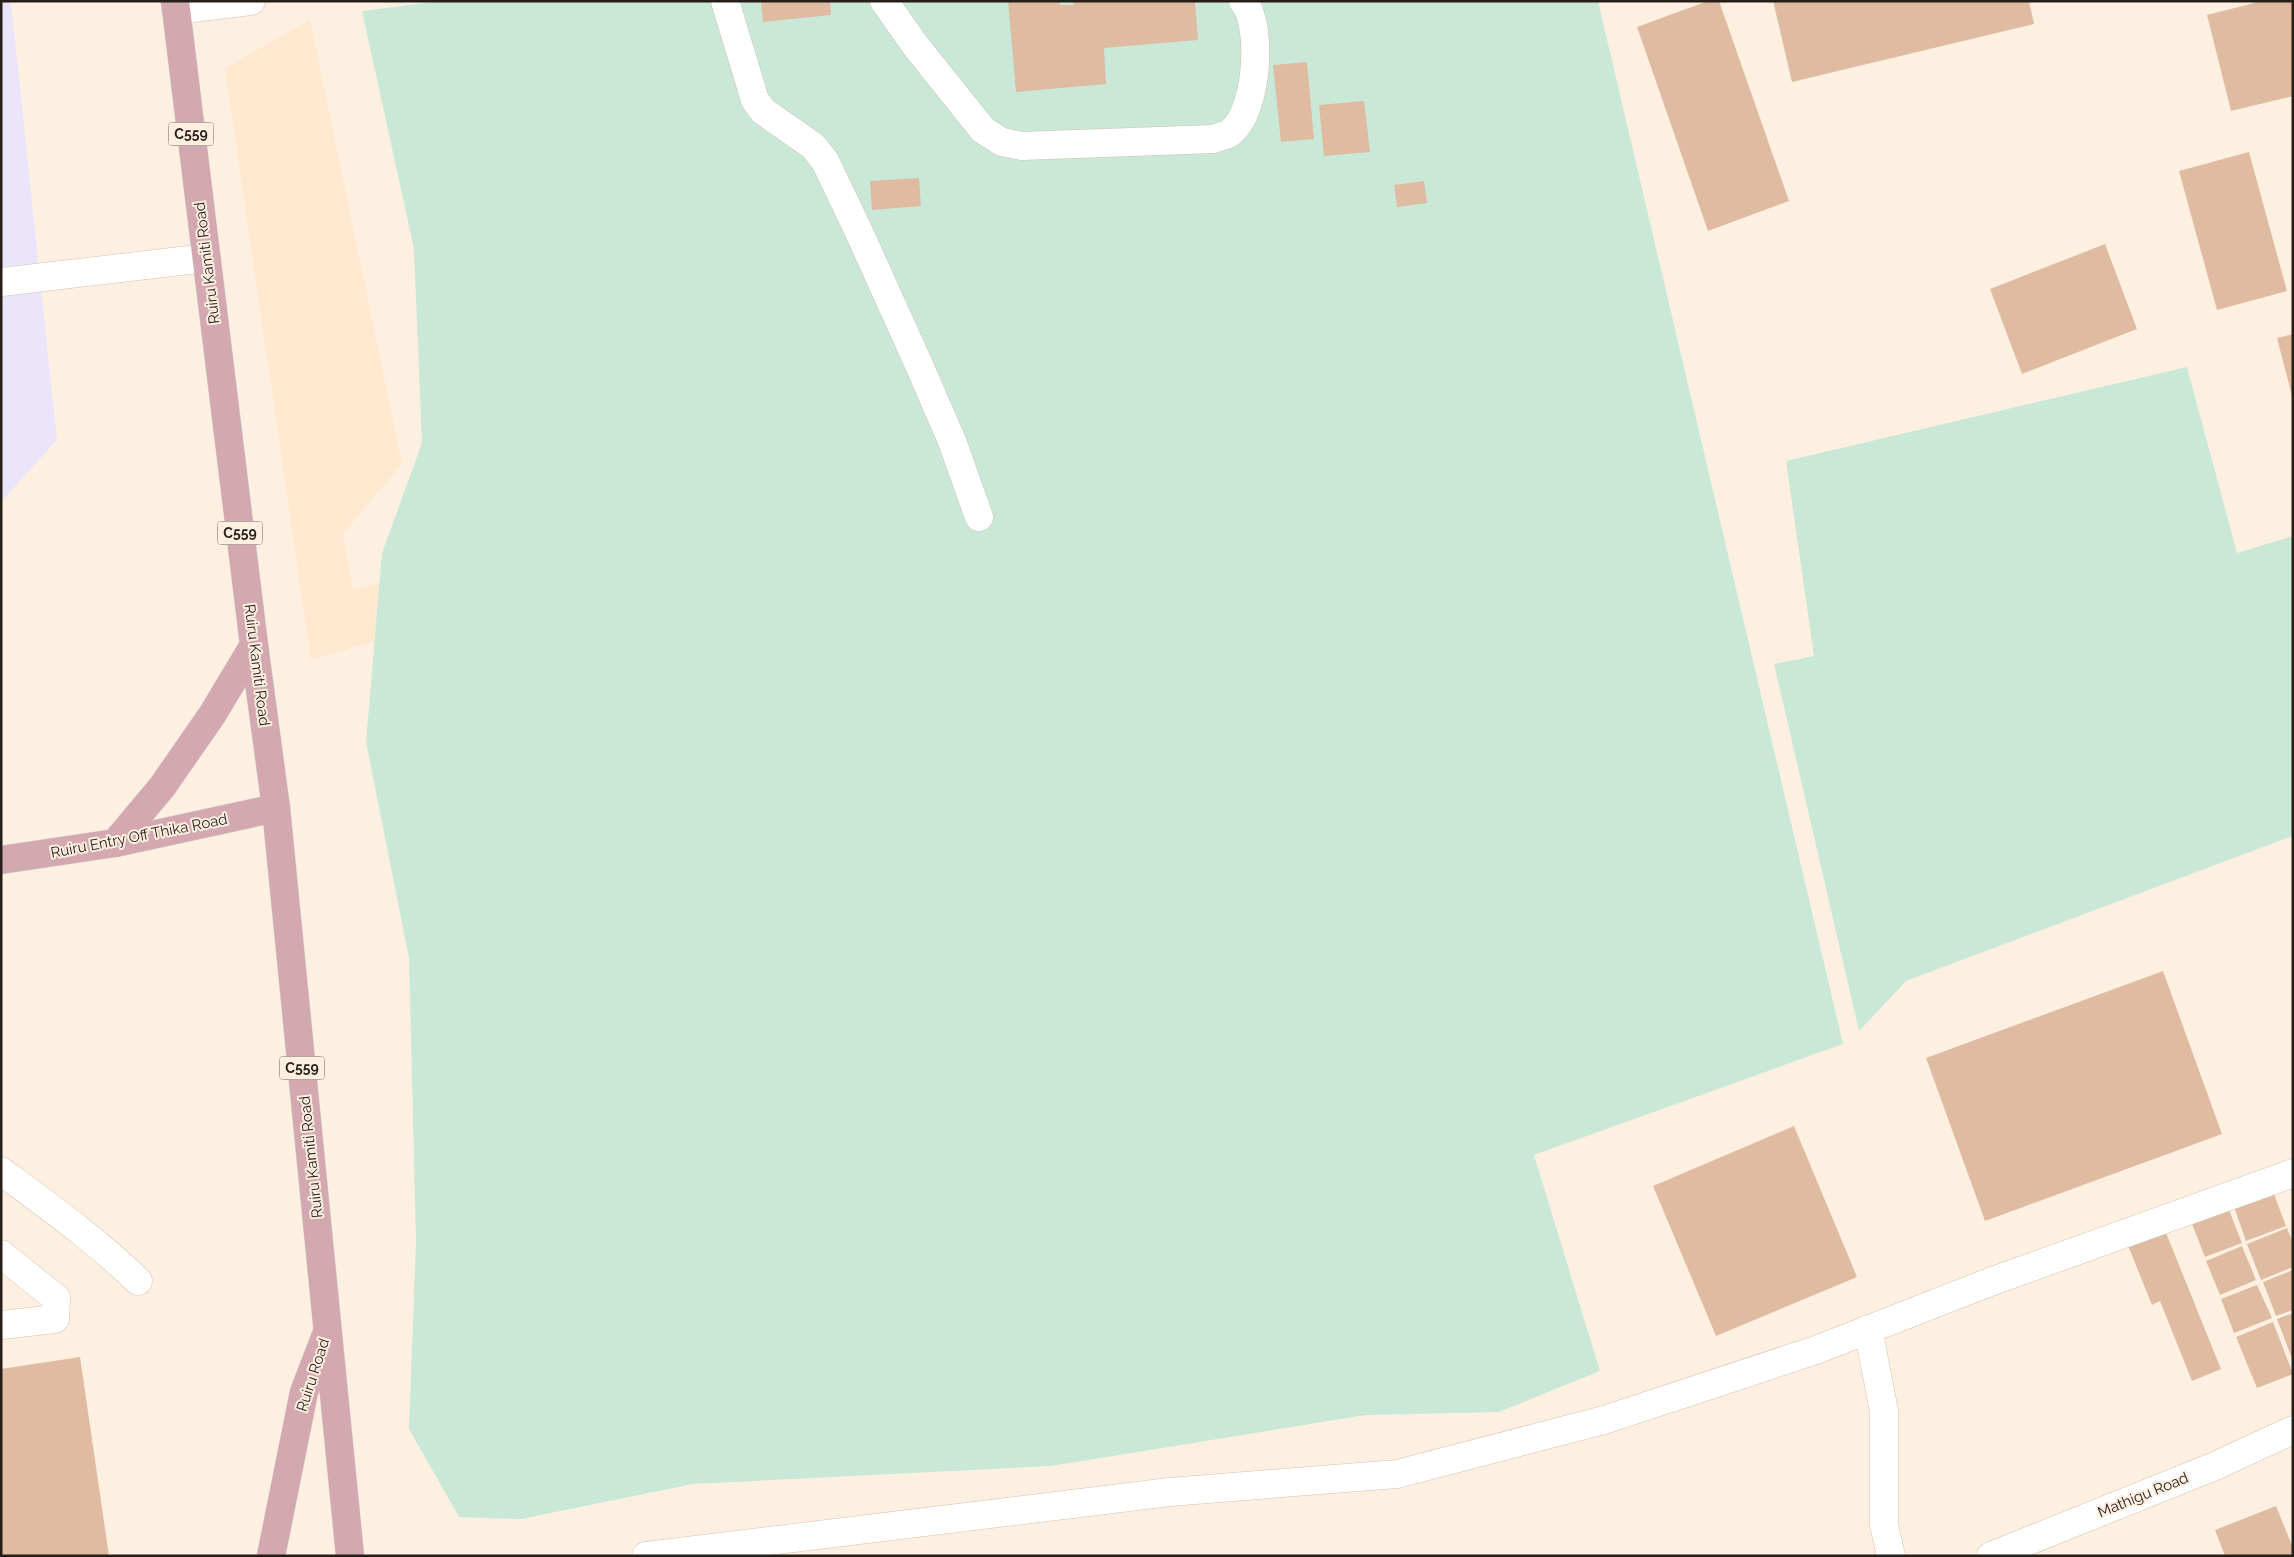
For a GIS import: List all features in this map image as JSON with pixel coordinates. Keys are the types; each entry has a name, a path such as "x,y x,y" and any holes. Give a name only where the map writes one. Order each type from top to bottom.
{"main road":[{"name":"Ruiru Kamiti Road","path":"176,6 254,645 276,808 328,1329"},
{"path":"115,843 162,787 212,716 254,645"},
{"name":"Ruiru Entry Off Thika Road","path":"1,860 115,843 276,808"},
{"name":"Ruiru Road","path":"271,1556 304,1392 328,1329"},
{"name":"Ruiru Road","path":"328,1329 350,1556"}],"street":[{"path":"176,6 251,1"},
{"path":"725,1 755,100 763,111 813,146 824,161 842,196 948,432 979,517"},
{"path":"884,1 921,53 983,130 1002,142 1022,146 1213,139 1230,133 1242,119 1257,57 1254,20 1243,1"},
{"path":"1,282 206,258"},
{"path":"1,1171 112,1255 138,1282"},
{"path":"646,1556 1170,1492 1398,1474 1604,1420 1816,1350 1990,1282 2293,1173"},
{"path":"1,1254 56,1298 54,1320 1,1326"},
{"path":"1868,1329 1884,1411 1884,1525 1891,1556"},
{"name":"Mathigu Road","path":"1991,1556 2215,1466 2293,1430"}],"shaded area":[{"path":"1,1 11,1 57,440 1,502"},
{"path":"310,20 402,464 343,534 353,590 423,572 423,627 311,660 225,68"}],"green space":[{"path":"441,1 1598,1 1843,1044 1534,1155 1600,1371 1499,1412 1366,1415 1051,1466 693,1484 521,1519 459,1517 409,1429 416,1241 409,958 366,742 382,553 422,443 414,249 362,11"},
{"path":"2187,367 2237,553 2293,536 2293,836 1906,981 1859,1031 1774,664 1814,656 1786,461"}],"building":[{"path":"761,1 830,1 831,15 763,22"},
{"path":"1008,1 1059,1 1060,5 1074,5 1073,1 1195,1 1198,40 1104,48 1106,84 1016,92"},
{"path":"1708,1 1719,1 1789,201 1708,231 1637,27"},
{"path":"1773,1 2029,1 2034,24 1792,82"},
{"path":"2262,1 2293,1 2293,96 2231,111 2207,15"},
{"path":"1307,62 1314,139 1281,142 1273,65"},
{"path":"1364,101 1370,152 1324,156 1319,105"},
{"path":"2249,152 2287,291 2217,310 2179,171"},
{"path":"919,178 921,206 872,210 870,181"},
{"path":"1424,181 1427,203 1397,207 1394,185"},
{"path":"2105,244 2137,329 2022,374 1990,289"},
{"path":"2293,334 2293,396 2292,396 2277,338"},
{"path":"2163,971 2222,1134 1985,1221 1926,1058"},
{"path":"1794,1126 1857,1277 1716,1336 1653,1186"},
{"path":"2272,1189 2286,1226 2246,1241 2233,1204"},
{"path":"2227,1205 2242,1243 2205,1257 2190,1219"},
{"path":"2164,1228 2221,1369 2192,1381 2160,1301 2152,1305 2127,1243"},
{"path":"2287,1228 2293,1243 2293,1267 2261,1280 2247,1244"},
{"path":"2242,1246 2256,1280 2220,1295 2206,1261"},
{"path":"2293,1270 2293,1310 2276,1316 2263,1282"},
{"path":"2257,1285 2272,1318 2234,1333 2221,1299"},
{"path":"2293,1313 2293,1361 2277,1319"},
{"path":"2273,1322 2293,1374 2257,1388 2236,1337"},
{"path":"80,1357 109,1556 1,1556 1,1369"},
{"path":"2276,1506 2293,1548 2293,1556 2225,1556 2215,1530"}]}
